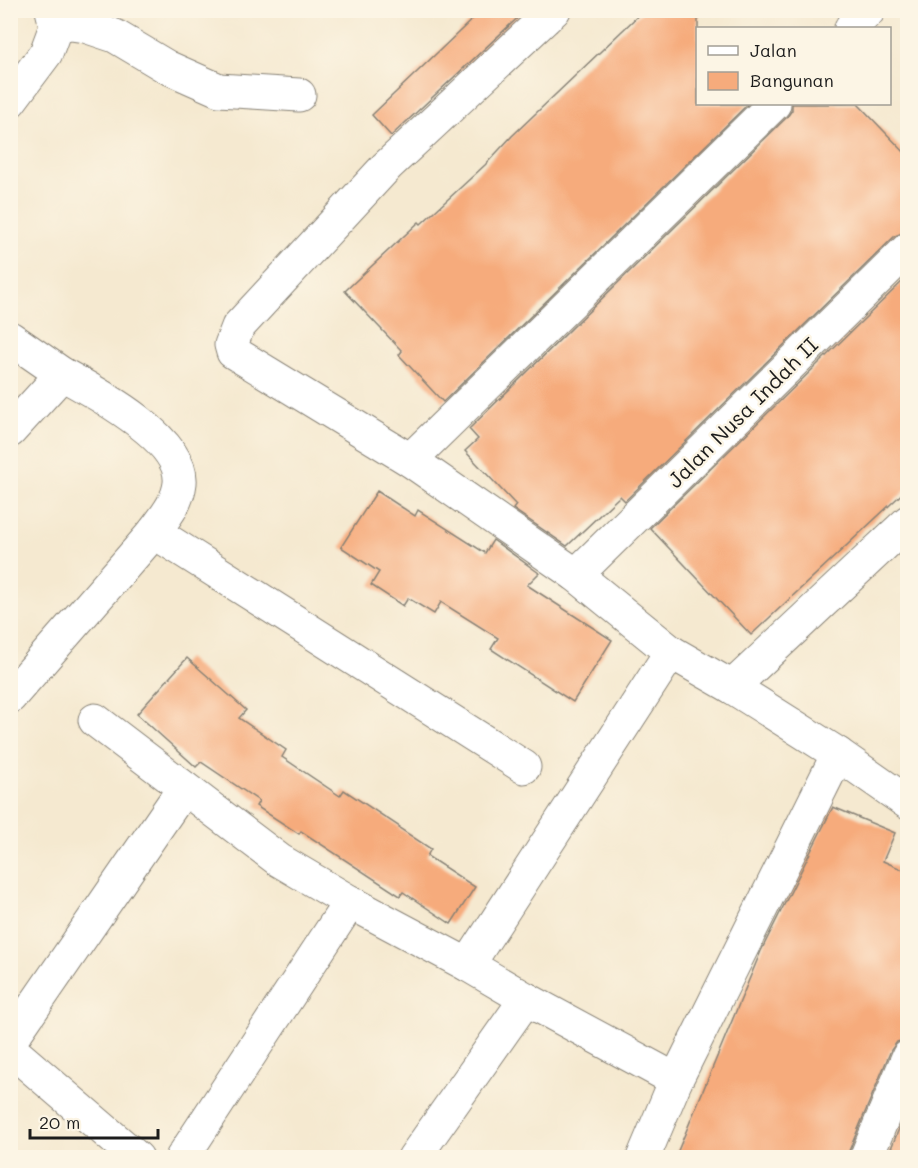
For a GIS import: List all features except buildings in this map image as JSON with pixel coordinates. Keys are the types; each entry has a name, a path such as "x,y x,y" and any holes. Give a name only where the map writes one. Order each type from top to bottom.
{"street":[{"path":"554,10 387,166 238,327 232,338 233,352 410,460 576,575 671,652 732,687 838,754 908,803"},
{"path":"851,27 869,10"},
{"path":"10,101 46,53 54,18 115,36 167,67 219,90 299,96"},
{"path":"410,460 773,105"},
{"name":"Jalan Nusa Indah II","path":"576,575 908,249"},
{"path":"10,338 62,375 103,397 138,420 165,448 179,468 180,483 175,503 154,531 10,697"},
{"path":"10,431 62,375"},
{"path":"732,687 906,526"},
{"path":"154,531 524,767"},
{"path":"468,965 671,652"},
{"path":"95,720 279,860 350,902 676,1080"},
{"path":"643,1158 676,1080 838,754"},
{"path":"10,1041 184,788"},
{"path":"182,1158 350,902"},
{"path":"414,1158 526,999"},
{"path":"10,1049 137,1158"},
{"path":"866,1158 908,1057"}]}
